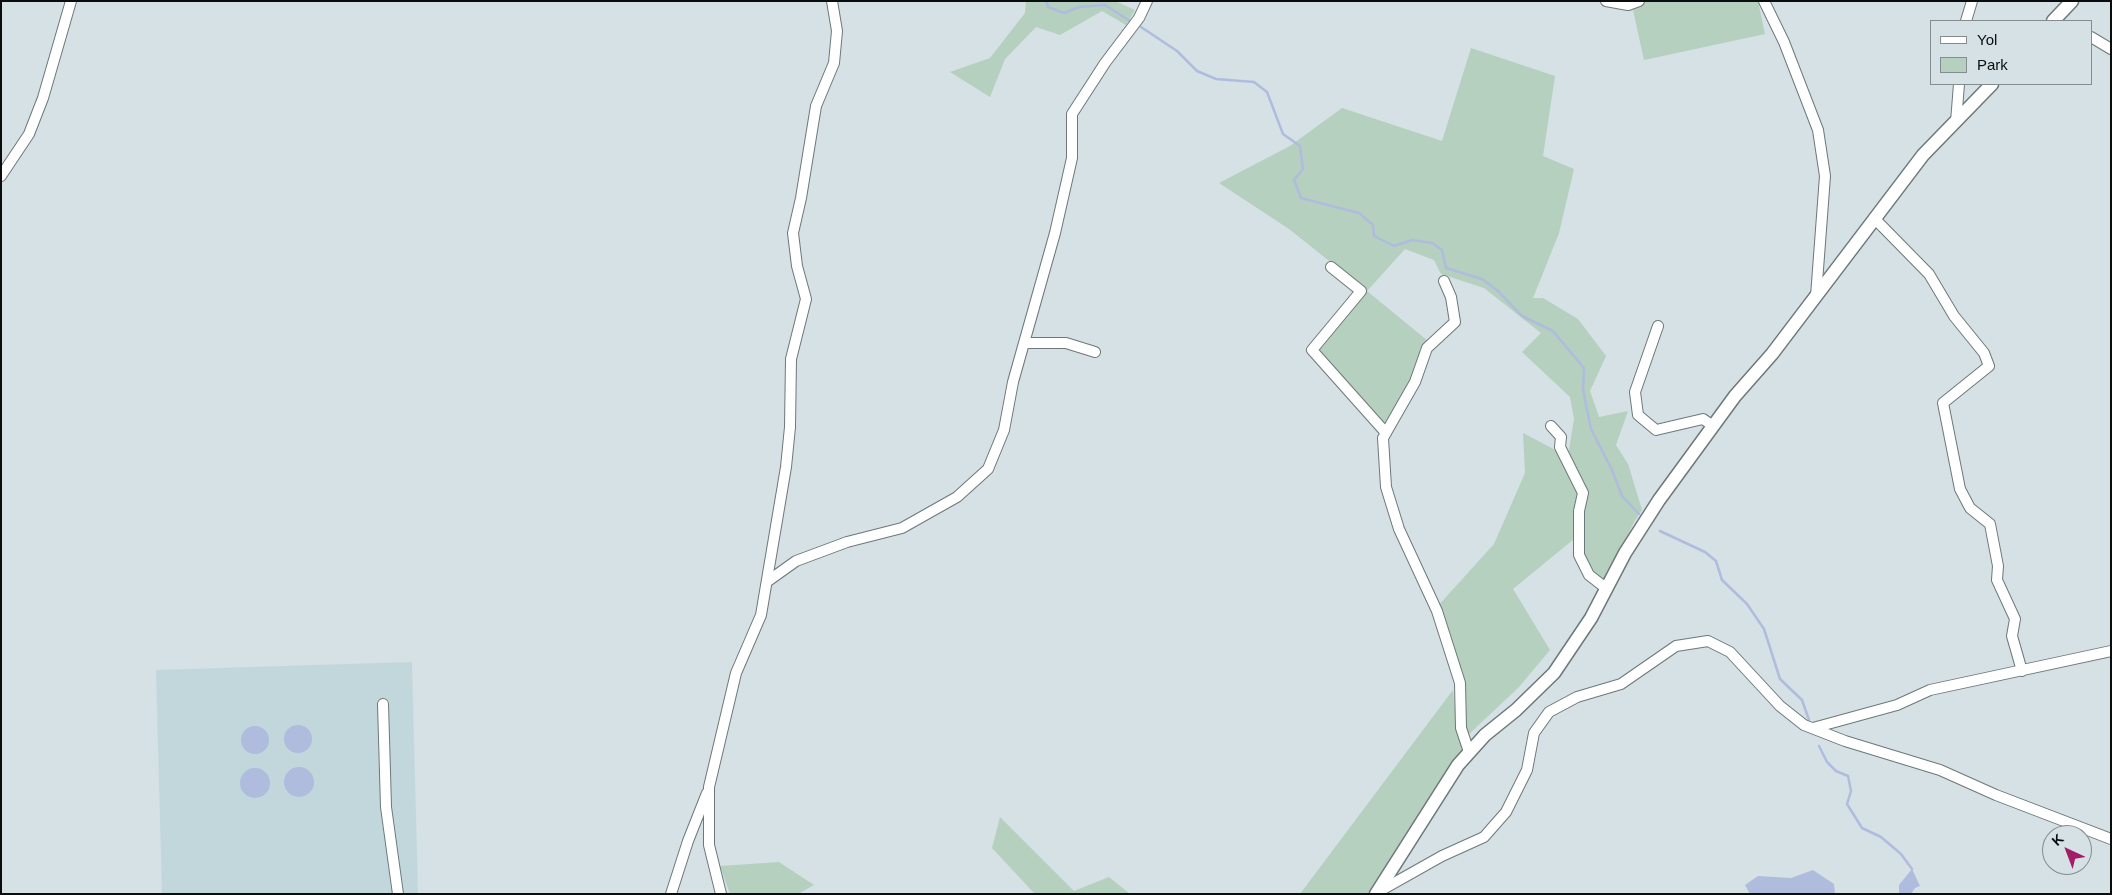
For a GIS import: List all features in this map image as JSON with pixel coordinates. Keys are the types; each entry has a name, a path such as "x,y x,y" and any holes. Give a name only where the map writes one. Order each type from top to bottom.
{"street":[{"path":"1,176 29,134 44,98 71,1"},
{"path":"671,894 688,841 709,787 724,731 736,673 761,616 768,581 770,556 786,467 790,427 791,359 806,299 797,266 793,233 801,198 816,106 834,63 836,30 832,1"},
{"path":"768,581 796,561 847,542 902,528 958,498 988,469 1004,430 1013,382 1052,242 1072,158 1072,114 1105,64 1139,18 1146,1"},
{"path":"1606,1 1628,5 1639,1"},
{"path":"1764,1 1784,42 1818,130 1825,176 1816,296"},
{"path":"1966,20 1972,1"},
{"path":"2054,20 2072,1"},
{"path":"2092,38 2111,49"},
{"path":"1956,122 1958,85"},
{"path":"1377,893 1458,765 1485,735 1516,710 1554,673 1591,618 1625,553 1659,500 1735,396 1772,354 1924,155 1991,85"},
{"path":"1874,218 1929,274 1954,316 1984,353 1989,366 1943,403 1960,489 1970,508 1990,524 1998,566 1997,580 2015,619 2012,636 2022,670"},
{"path":"1332,267 1361,291 1312,350 1386,433"},
{"path":"1444,281 1451,296 1455,322 1427,348 1415,382 1383,438 1386,487 1399,528 1437,611 1460,682 1461,728 1469,752"},
{"path":"1658,326 1635,392 1638,415 1656,430 1703,419 1713,426"},
{"path":"1025,343 1066,343 1095,352"},
{"path":"1551,426 1561,437 1560,447 1583,493 1579,511 1579,555 1588,575 1607,589"},
{"path":"1377,893 1442,856 1484,837 1506,812 1527,770 1534,733 1549,712 1577,697 1621,684 1676,646 1708,641 1730,652 1780,706 1804,725 1845,741 1940,770 1996,795 2111,839"},
{"path":"1813,728 1897,705 1930,690 2111,651"},
{"path":"383,704 386,807 398,894"},
{"path":"709,787 709,845 721,894"}],"shaded area":[{"path":"412,662 418,894 162,894 156,670"}],"green space":[{"path":"1026,1 1115,1 1135,10 1126,25 1102,11 1060,35 1036,27 1005,59 990,97 950,72 990,58 1025,13"},
{"path":"1631,1 1758,1 1765,34 1644,60"},
{"path":"1471,48 1555,76 1543,156 1574,169 1559,233 1533,298 1543,298 1578,319 1606,356 1590,391 1599,417 1628,411 1616,445 1628,464 1642,510 1634,522 1605,582 1590,572 1582,552 1583,512 1568,456 1574,419 1570,397 1522,352 1541,333 1484,288 1441,274 1434,260 1405,249 1367,291 1289,229 1219,183 1290,146 1342,108 1442,141"},
{"path":"1367,291 1428,341 1414,380 1386,428 1316,350"},
{"path":"1523,433 1561,453 1580,491 1574,539 1513,589 1550,650 1519,687 1468,735 1464,725 1463,681 1437,607 1494,544 1525,473"},
{"path":"1453,690 1457,728 1463,751 1370,894 1300,894"},
{"path":"1000,817 1074,891 1109,877 1130,894 1035,894 992,848"},
{"path":"779,862 814,885 798,894 730,894 720,866"}],"water":[{"path":"298,725 308,729 312,739 308,749 298,753 288,749 284,739 288,729"},
{"path":"255,726 265,730 269,740 265,750 255,754 245,750 241,740 245,730"},
{"path":"299,767 305,768 313,776 313,788 305,796 299,797 293,796 285,788 284,782 285,776 293,768"},
{"path":"255,768 265,773 270,783 265,793 255,798 245,793 240,783 245,773"},
{"path":"1912,869 1920,886 1915,888 1911,894 1899,894 1899,885"},
{"path":"1813,870 1834,884 1835,894 1750,894 1745,885 1758,876 1791,878"}],"waterway":[{"path":"1046,1 1048,7 1064,13 1079,7 1105,5 1130,21"},
{"path":"1141,27 1177,51 1197,71 1216,79 1254,82 1267,92 1283,134 1300,146 1303,169 1294,180 1301,198 1359,213 1373,225 1374,236 1394,246 1412,240 1432,243 1442,250 1446,268 1482,279 1497,290 1522,316 1553,331 1584,368 1583,390 1591,429 1612,470 1622,496 1639,514"},
{"path":"1660,531 1705,552 1716,561 1722,580 1747,604 1764,629 1780,679 1802,700 1809,720"},
{"path":"1819,746 1827,762 1836,771 1848,776 1851,791 1847,804 1862,828 1881,837 1901,854 1912,869"}]}
